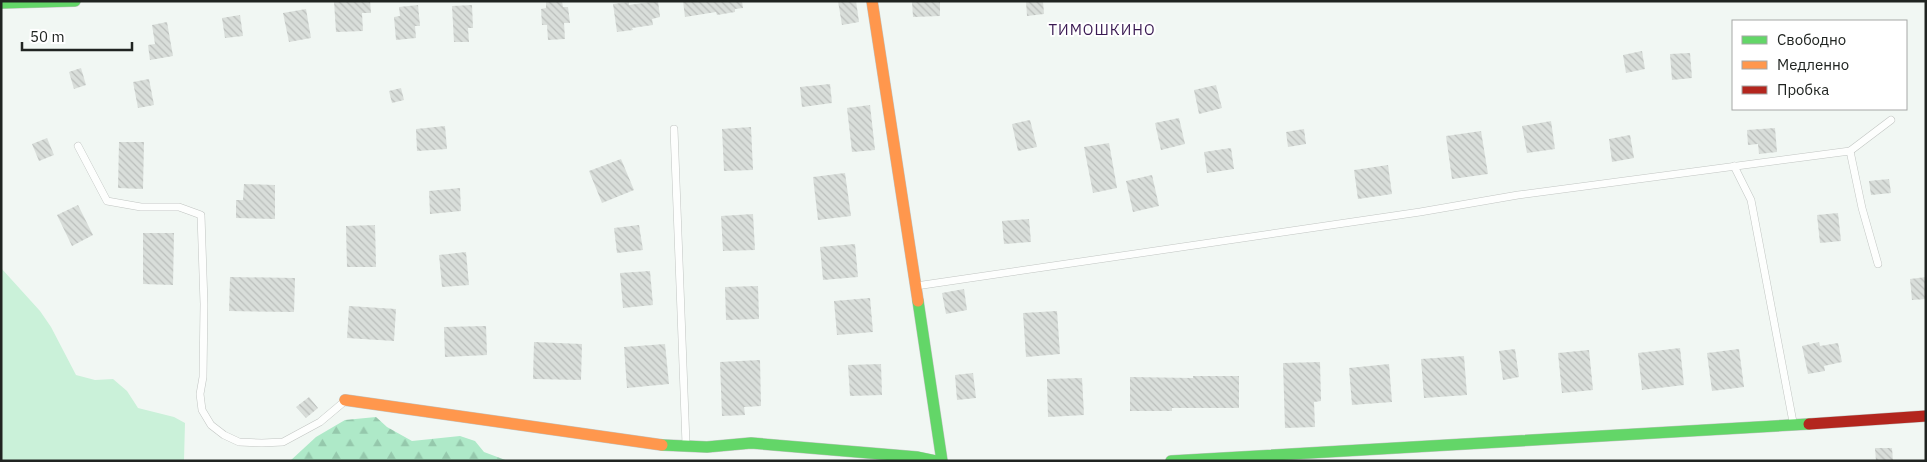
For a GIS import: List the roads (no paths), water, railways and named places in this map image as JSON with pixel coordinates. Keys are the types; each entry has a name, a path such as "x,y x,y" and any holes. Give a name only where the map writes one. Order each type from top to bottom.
{"street":[{"path":"1,4 75,1"},
{"path":"872,1 942,461"},
{"path":"345,400 661,445 708,447 751,443 917,457 936,461"},
{"path":"1171,461 1926,416"}],"lane":[{"path":"915,286 1410,213 1518,195 1850,151 1891,120"},
{"path":"674,129 686,447"},
{"path":"78,146 107,201 141,207 179,207 201,215 203,377 200,394 202,410 211,425 224,435 239,442 283,442 320,422 345,400"},
{"path":"1850,151 1862,208 1878,264"},
{"path":"1734,166 1751,200 1794,425"}],"district":[{"name":"ТИМОШКИНО","path":"1102,30"}]}
